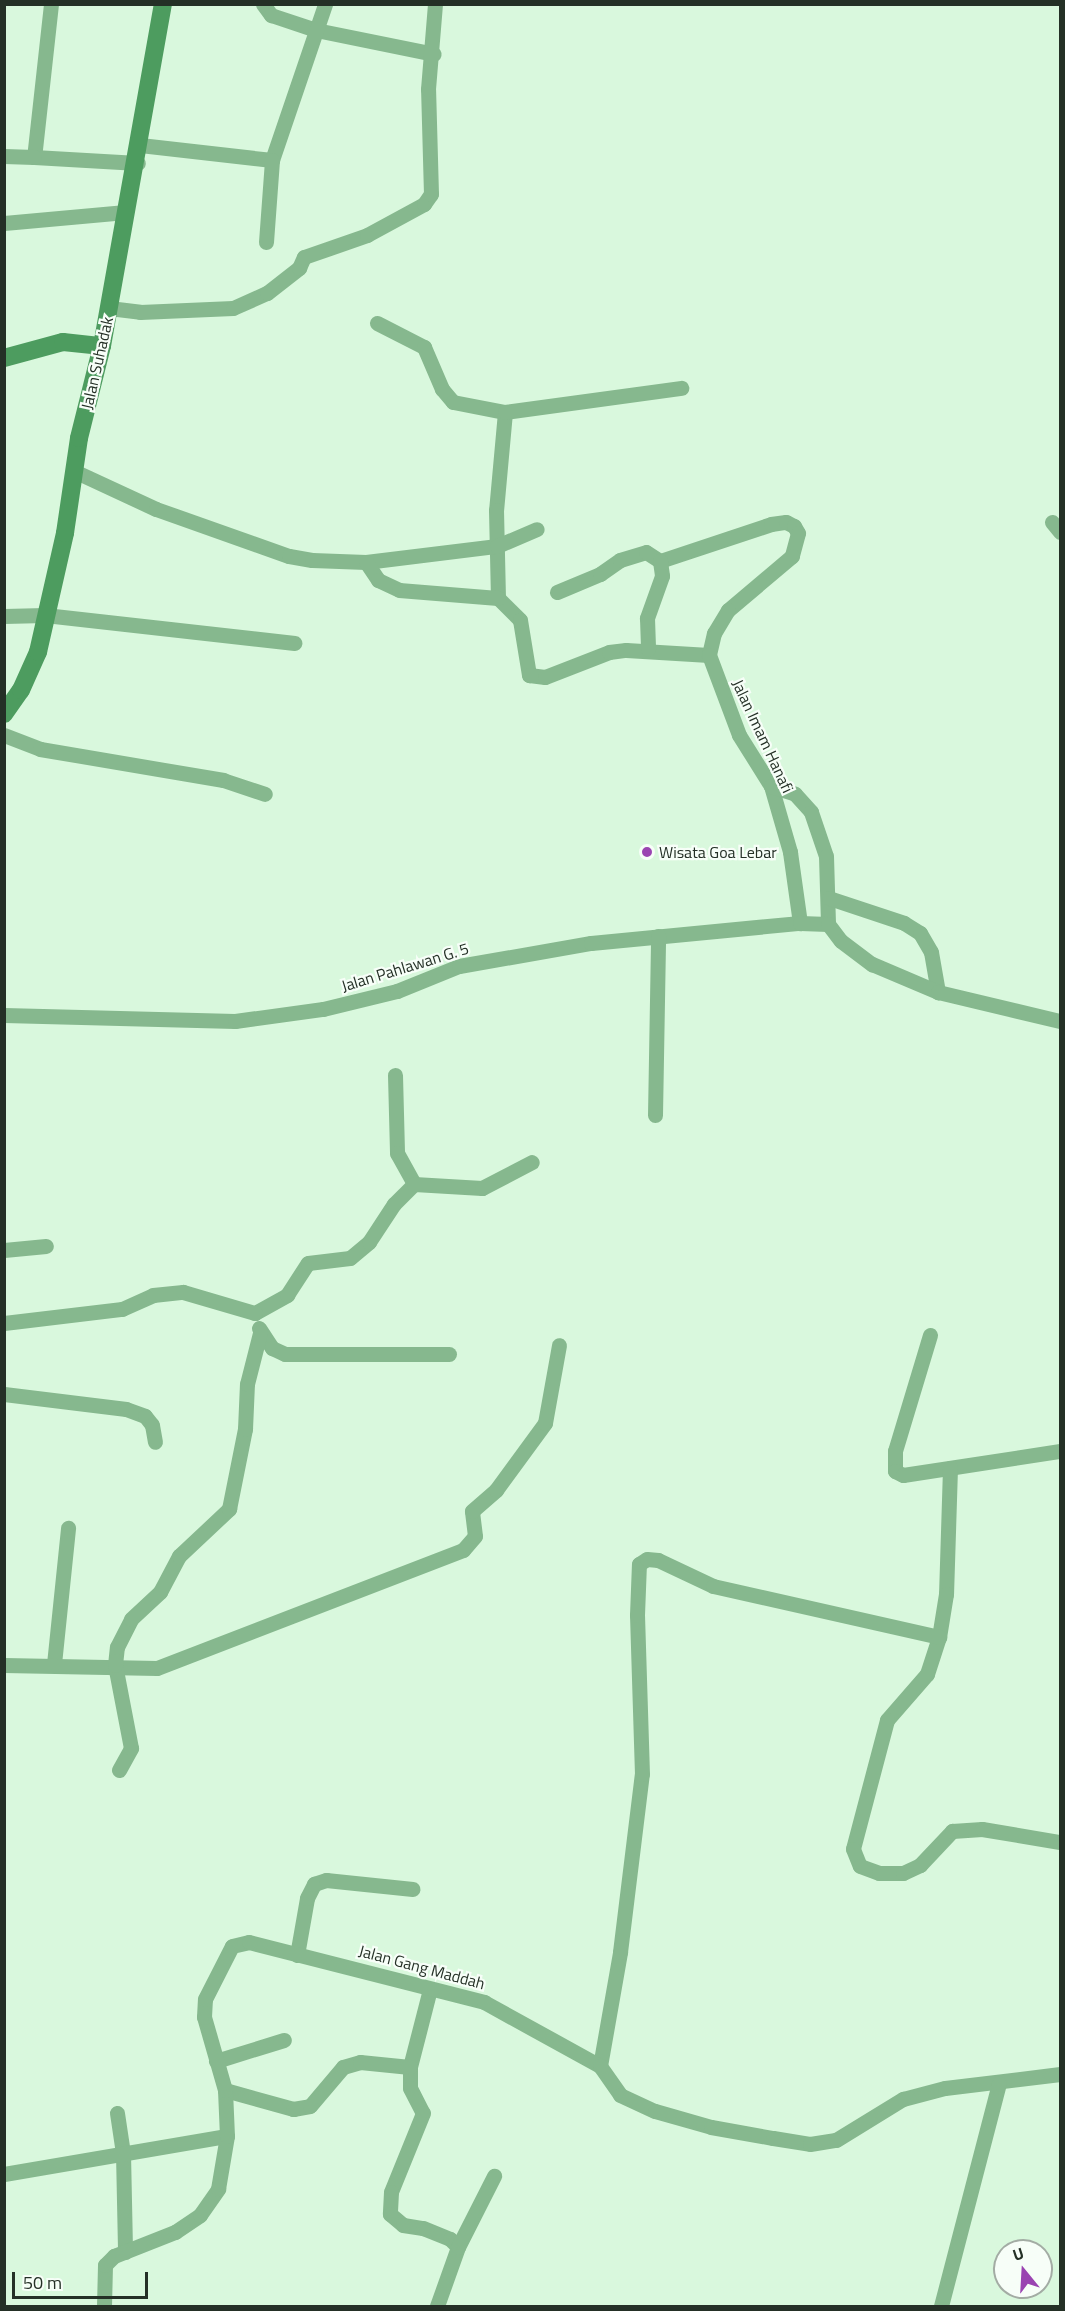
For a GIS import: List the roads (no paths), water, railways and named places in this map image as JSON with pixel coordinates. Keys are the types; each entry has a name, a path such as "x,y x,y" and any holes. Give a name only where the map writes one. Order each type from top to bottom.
{"street":[{"path":"33,157 51,4"},
{"name":"Jalan Suhadak","path":"4,714 30,670 65,532 74,471 102,346 139,154 163,4"},
{"path":"263,4 271,15 316,30 434,54"},
{"path":"266,242 272,160 325,4"},
{"path":"109,308 141,312 233,308 267,293 299,268 304,257 367,235 424,204 430,194 428,89 434,54 435,4"},
{"path":"4,156 139,154 272,160"},
{"path":"4,223 126,212"},
{"path":"377,323 424,347 442,389 453,402 505,412 681,388"},
{"path":"4,358 63,342 102,346"},
{"path":"498,598 497,546 505,412"},
{"path":"74,471 156,509 289,556 366,562 497,546 537,529"},
{"path":"366,562 378,580 399,591 498,598 520,620 524,662 531,677 545,677 609,652 648,650 709,656 714,633 728,610 792,556 798,541 794,526 771,524 660,561"},
{"path":"557,592 600,574 636,553 646,552 660,561 662,576 647,618 648,650"},
{"path":"4,616 45,615 294,643"},
{"name":"Jalan Imam Hanafi","path":"709,656 739,735 771,786 814,923"},
{"path":"4,735 40,748 223,780 266,794"},
{"path":"771,786 795,794 811,812 826,856 829,898 814,923 872,964 938,992 1060,1021"},
{"path":"829,898 904,923 920,933 931,952 938,992"},
{"name":"Jalan Pahlawan G. 5","path":"4,1015 235,1021 333,1007 397,991 459,966 591,943 814,923"},
{"path":"655,1115 658,936"},
{"path":"395,1075 397,1153 414,1184"},
{"path":"4,1323 122,1309 153,1296 183,1292 255,1313 287,1294 308,1263 350,1258 369,1242 394,1204 414,1184 482,1188 532,1162"},
{"path":"4,1250 46,1246"},
{"path":"119,1770 131,1748 115,1665 117,1647 131,1619 160,1592 179,1556 229,1509 245,1429 247,1384 260,1334 255,1313"},
{"path":"260,1334 272,1347 285,1354 449,1354"},
{"path":"930,1335 892,1464 903,1475 1060,1451"},
{"path":"4,1665 115,1665 157,1668 463,1550 475,1536 472,1511 496,1490 545,1423 558,1345"},
{"path":"4,1394 126,1409 145,1416 152,1425 155,1442"},
{"path":"950,1468 946,1594 939,1637 927,1674 887,1720 853,1849 860,1866 879,1873 903,1873 920,1865 952,1831 982,1829 1060,1842"},
{"path":"54,1664 68,1528"},
{"path":"600,2066 620,1952 642,1774 639,1564 647,1559 658,1560 712,1586 939,1637"},
{"path":"297,1956 307,1898 314,1884 326,1880 413,1889"},
{"name":"Jalan Gang Maddah","path":"104,2307 105,2265 114,2256 153,2243 200,2215 218,2189 227,2136 225,2090 204,2017 205,1999 232,1946 249,1941 297,1956 368,1970 430,1989 484,2002 600,2066 620,2095 655,2111 711,2127 810,2144 836,2140 903,2099 945,2088 1060,2074"},
{"path":"430,1989 410,2067 410,2088 423,2113 391,2192 390,2214 403,2225 423,2228 450,2239 458,2247"},
{"path":"216,2061 284,2040"},
{"path":"225,2090 293,2109 310,2106 343,2067 360,2062 410,2067"},
{"path":"940,2307 999,2083"},
{"path":"117,2113 123,2153 125,2252"},
{"path":"4,2174 227,2136"},
{"path":"437,2307 458,2247 494,2176"}],"place":[{"name":"Wisata Goa Lebar","path":"647,852"}]}
